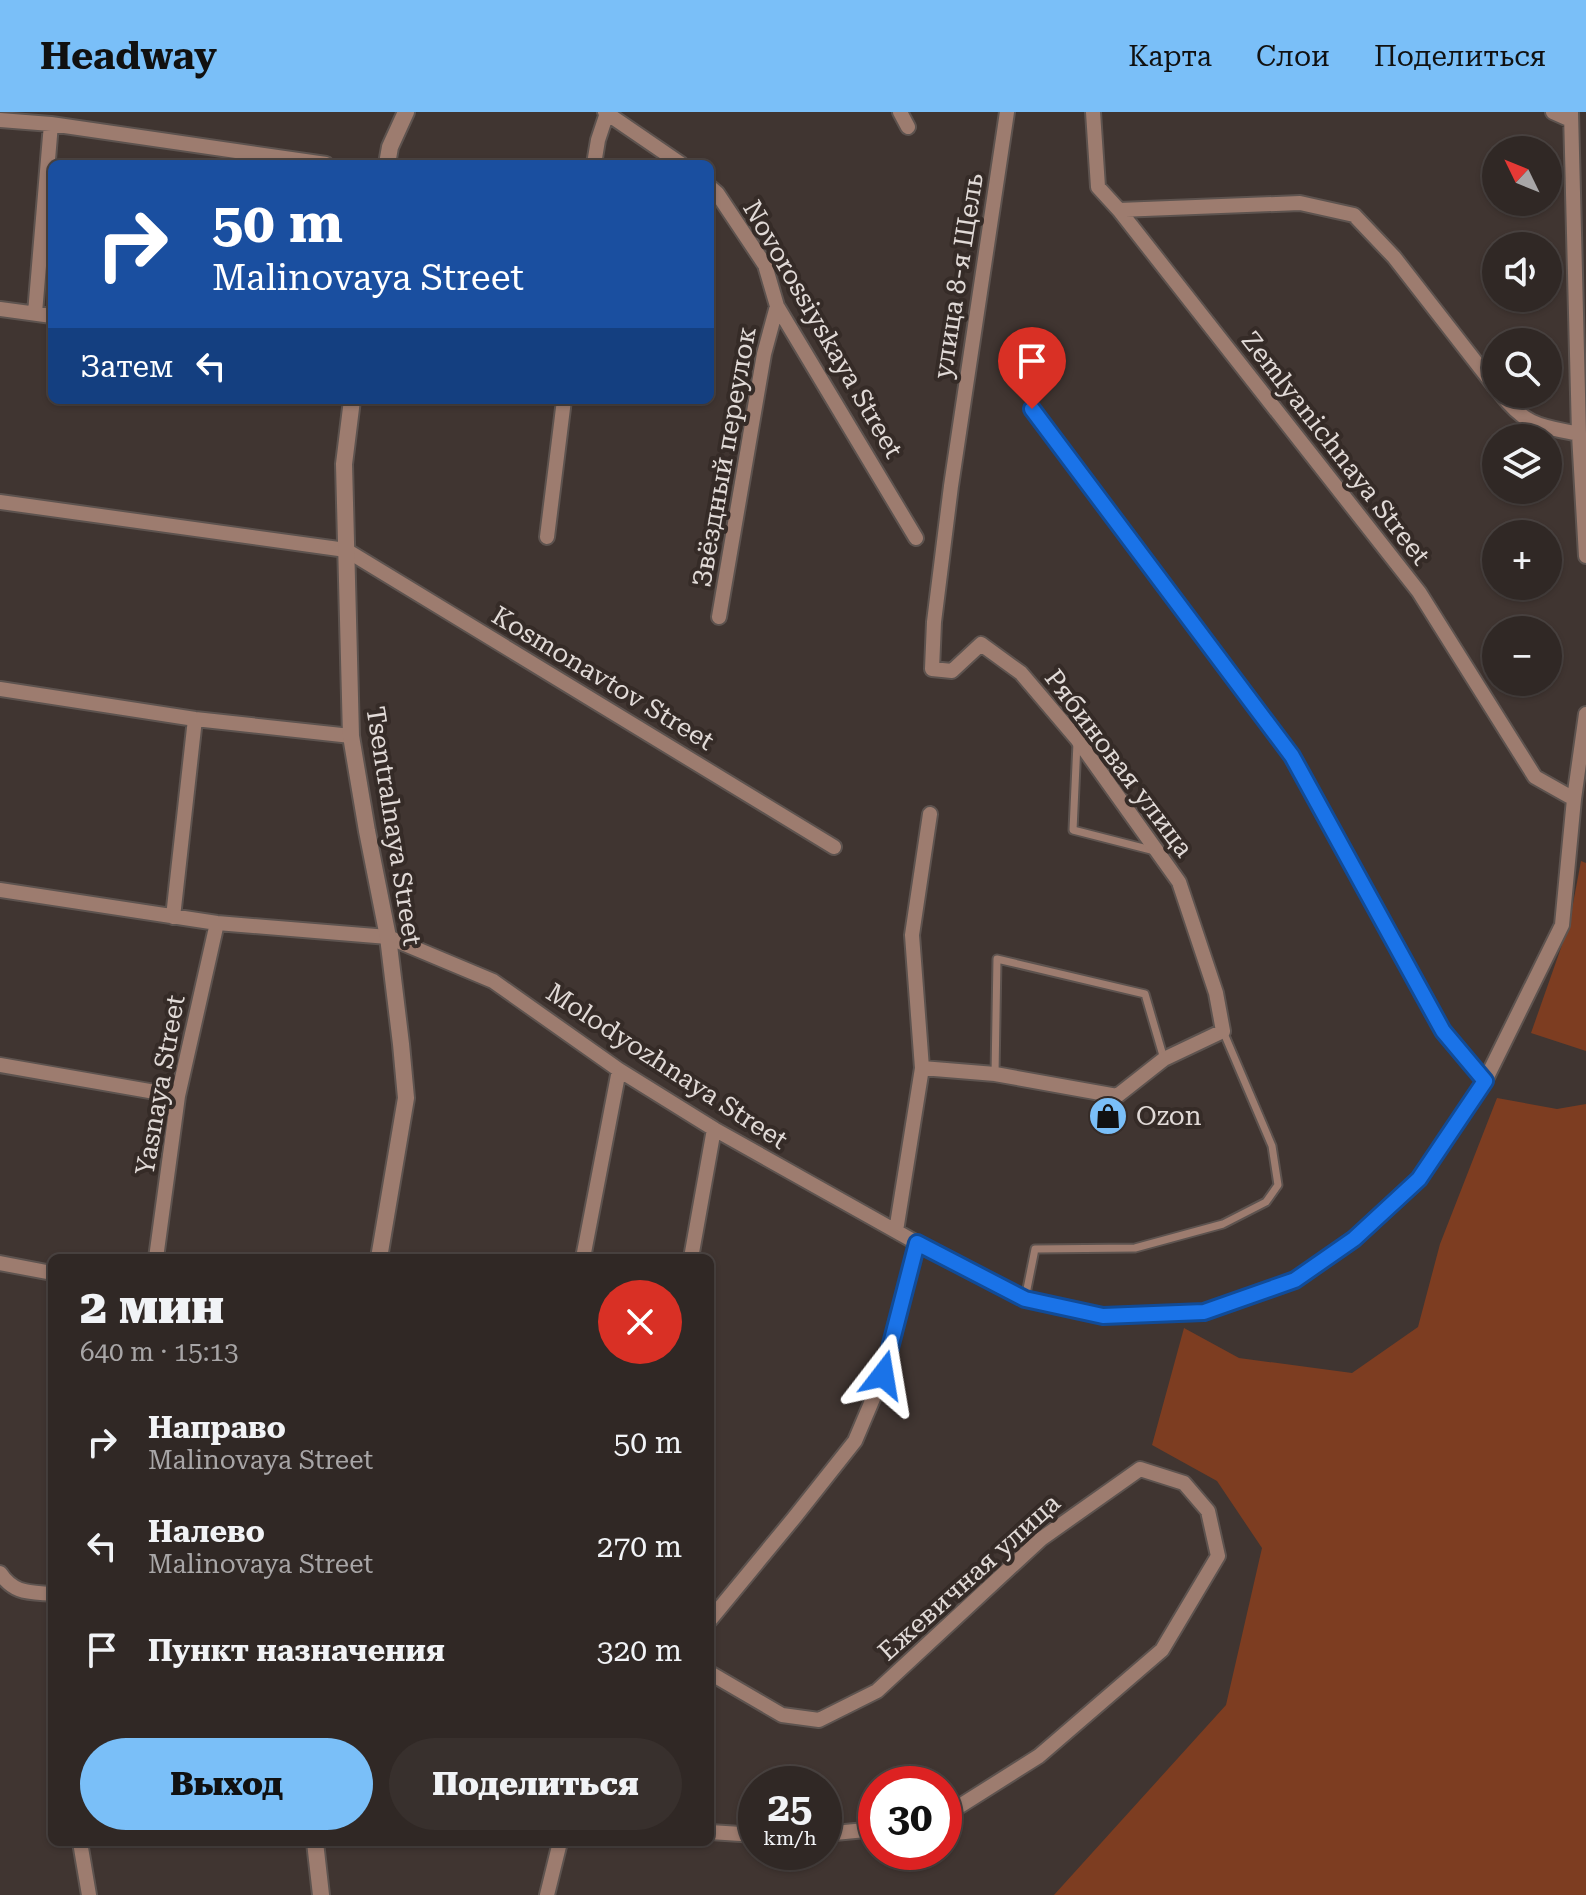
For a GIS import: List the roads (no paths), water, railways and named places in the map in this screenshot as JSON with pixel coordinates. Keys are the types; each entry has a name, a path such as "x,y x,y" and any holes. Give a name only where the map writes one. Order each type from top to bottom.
{"street":[{"path":"388,160 390,147 406,112"},
{"path":"595,160 606,112 675,160"},
{"path":"900,112 908,127"},
{"name":"улица 8-я Щель","path":"934,622 956,448 1007,112"},
{"name":"Zemlyanichnaya Street","path":"1093,112 1098,187 1419,592 1535,777 1574,799"},
{"path":"1553,112 1571,116 1579,434 1586,556"},
{"path":"0,120 51,124 298,160"},
{"path":"35,313 51,124"},
{"name":"Novorossiyskaya Street","path":"714,190 765,265 777,306 916,538"},
{"path":"1119,210 1300,203 1354,215 1394,257 1482,370"},
{"name":"Звёздный переулок","path":"719,617 764,354 777,306"},
{"path":"0,309 48,315"},
{"name":"Tsentralnaya Street","path":"352,404 344,464 351,736 388,937 406,1098 380,1254"},
{"path":"547,537 564,404"},
{"path":"1511,408 1535,425 1579,434"},
{"path":"1032,409 1292,756 1443,1031 1485,1081"},
{"path":"0,502 346,550"},
{"name":"Kosmonavtov Street","path":"346,550 834,847"},
{"name":"Рябиновая улица","path":"934,622 932,669 952,671 981,644 1021,673 1077,739 1179,882 1216,993 1223,1031"},
{"path":"0,689 195,719 351,736"},
{"name":"Molodyozhnaya Street","path":"0,890 217,923 388,937 493,981 619,1070 714,1129 917,1243 1025,1299 1103,1316 1204,1312 1295,1280 1354,1239 1419,1179 1485,1081 1562,925 1586,714"},
{"path":"173,917 195,719"},
{"path":"896,1231 922,1068 912,935 930,814"},
{"name":"Yasnaya Street","path":"157,1254 178,1096 217,923"},
{"path":"922,1068 995,1074 1117,1096 1164,1059 1223,1031"},
{"path":"0,1065 178,1096"},
{"path":"584,1254 619,1070"},
{"path":"692,1254 714,1129"},
{"path":"714,1615 855,1441 883,1375 917,1243"},
{"path":"0,1263 48,1272"},
{"name":"Ежевичная улица","path":"714,1675 782,1715 819,1720 877,1691 1041,1539 1140,1469 1184,1483 1208,1511 1218,1556 1162,1650 1039,1756 962,1805"},
{"path":"3,1578 18,1591 48,1594"},
{"path":"714,1832 738,1834"},
{"path":"81,1846 89,1895"},
{"path":"315,1846 321,1895"},
{"path":"547,1895 559,1846"}],"lane":[{"path":"1077,739 1073,830 1157,851"},
{"path":"995,1074 997,959 1145,994 1164,1059"},
{"name":"Рябиновая улица","path":"1025,1299 1035,1249 1135,1248 1223,1224 1266,1202 1278,1185 1272,1146 1223,1031"}],"place":[{"name":"Ozon","path":"1108,1116"}]}
